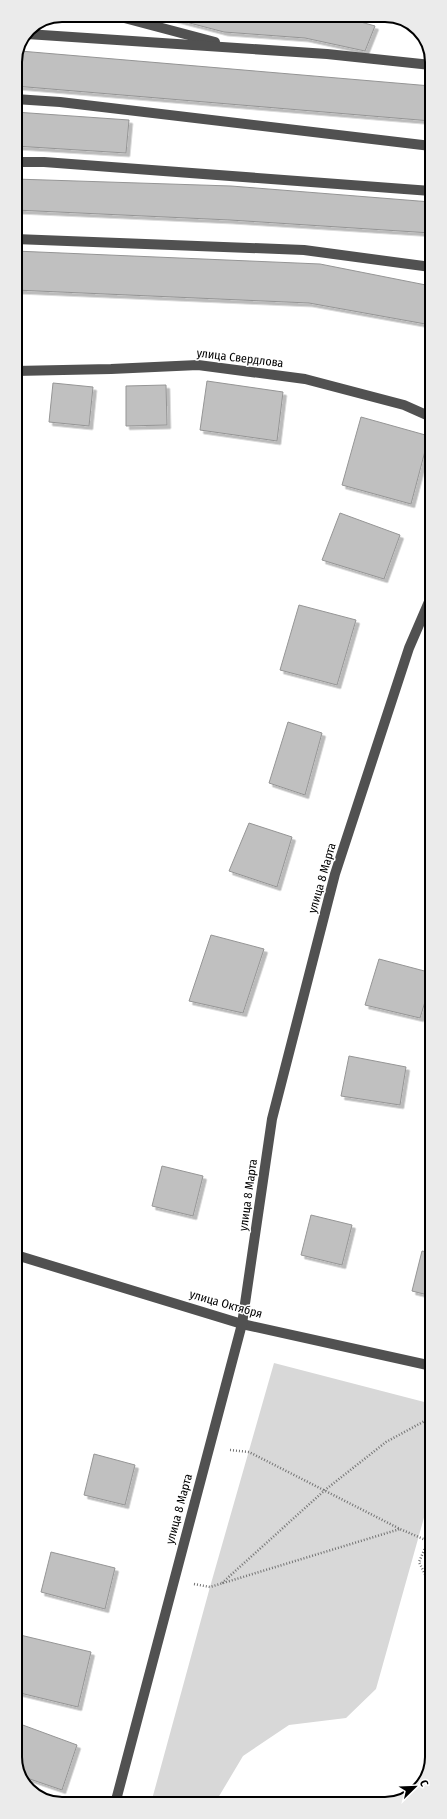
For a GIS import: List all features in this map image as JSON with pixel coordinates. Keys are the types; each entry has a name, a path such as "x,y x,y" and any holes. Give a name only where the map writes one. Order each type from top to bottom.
{"street":[{"path":"140,22 238,48"},
{"path":"34,34 327,54 425,65"},
{"path":"22,99 60,102 425,145"},
{"path":"22,163 425,192"},
{"path":"22,240 304,250 425,266"},
{"name":"улица Свердлова","path":"22,371 198,365 305,379 404,405 425,414"},
{"name":"улица 8 Марта","path":"117,1797 242,1324 272,1119 329,897 409,648 425,611"},
{"name":"улица Октября","path":"22,1257 242,1324 425,1364"}],"path":[{"path":"222,1583 325,1490 386,1442 425,1421"},
{"path":"230,1450 249,1452 400,1529 425,1540"},
{"path":"194,1584 210,1587 400,1529"},
{"path":"425,1548 419,1562 425,1574"}],"shaded area":[{"path":"274,1363 425,1402 425,1514 376,1689 346,1718 289,1725 243,1756 219,1797 153,1797 210,1587"}],"building":[{"path":"186,22 361,22 375,26 365,51 305,38 224,32"},
{"path":"24,51 425,85 425,120 22,87 23,54"},
{"path":"22,112 129,120 126,153 22,146"},
{"path":"22,179 231,186 425,202 425,233 230,220 22,210"},
{"path":"22,251 320,264 425,285 425,324 309,303 22,290"},
{"path":"207,381 283,392 277,441 200,430"},
{"path":"53,383 93,387 89,426 49,422"},
{"path":"166,385 167,425 126,426 126,386"},
{"path":"361,417 425,435 425,451 411,504 342,485"},
{"path":"340,513 400,535 384,579 322,560"},
{"path":"299,605 356,620 337,685 280,670"},
{"path":"288,722 322,733 305,795 269,783"},
{"path":"249,823 292,837 277,887 229,871"},
{"path":"211,935 264,949 243,1013 189,1001"},
{"path":"379,959 425,971 425,1002 420,1018 365,1005"},
{"path":"349,1056 406,1067 400,1105 341,1096"},
{"path":"162,1166 203,1176 193,1216 152,1206"},
{"path":"311,1215 352,1225 342,1265 301,1255"},
{"path":"422,1251 425,1252 425,1294 412,1291"},
{"path":"94,1454 135,1465 125,1505 84,1495"},
{"path":"51,1552 115,1568 105,1609 41,1592"},
{"path":"22,1635 91,1652 78,1707 22,1693"},
{"path":"22,1725 77,1745 62,1790 27,1777 24,1770 22,1757"}]}
